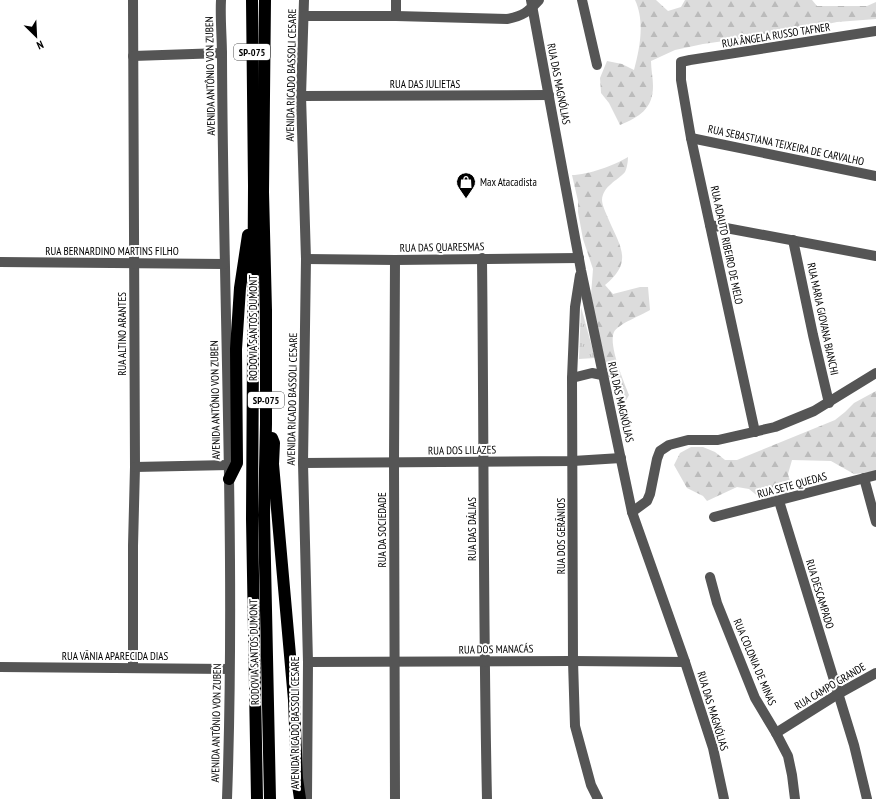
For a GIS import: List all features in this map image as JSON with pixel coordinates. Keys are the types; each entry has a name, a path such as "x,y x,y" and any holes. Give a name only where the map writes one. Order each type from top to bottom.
{"highway":[{"name":"RODOVIA SANTOS DUMONT","path":"252,0 254,186 252,519 257,799"},
{"name":"RODOVIA SANTOS DUMONT","path":"265,0 264,192 266,424 264,515 270,799"},
{"path":"229,479 237,463 236,349 239,303 254,186"},
{"path":"266,424 274,443 274,464 294,700 297,778 300,799"}],"street":[{"name":"RUA ALTINO ARANTES","path":"133,0 135,467 133,546 133,668"},
{"name":"AVENIDA ANTÔNIO VON ZUBEN","path":"220,0 229,465 230,724 227,799"},
{"name":"AVENIDA RICADO BASSOLI CESARE","path":"304,0 301,96 306,259 303,463 308,662 307,799"},
{"path":"396,0 396,16"},
{"path":"582,0 598,65"},
{"path":"304,16 396,16 507,19 520,17 534,2"},
{"name":"RUA DAS MAGNÓLIAS","path":"534,2 549,95 581,270 632,512 685,662 713,748 724,799"},
{"name":"RUA ÂNGELA RUSSO TAFNER","path":"681,62 876,32"},
{"path":"133,56 222,52"},
{"name":"RUA ADAUTO RIBEIRO DE MELO","path":"681,62 681,80 691,138 755,432"},
{"name":"RUA DAS JULIETAS","path":"301,96 549,95"},
{"name":"RUA SEBASTIANA TEIXEIRA DE CARVALHO","path":"691,138 876,176"},
{"path":"710,225 876,256"},
{"name":"RUA MARIA GIOVANA BIANCHI","path":"794,240 813,335 829,402"},
{"name":"RUA DAS DÁLIAS","path":"482,258 484,662 487,799"},
{"name":"RUA DAS QUARESMAS","path":"306,259 395,260 579,258"},
{"name":"RUA DA SOCIEDADE","path":"395,260 395,799"},
{"name":"RUA BERNARDINO MARTINS FILHO","path":"0,262 224,264"},
{"name":"RUA DOS GERÂNIOS","path":"581,270 575,307 572,378 573,661 575,726 591,785 598,799"},
{"path":"632,512 647,501 650,494 657,459 660,452 669,445 688,440 718,440 775,427 814,411 876,373"},
{"path":"572,378 592,374 602,375"},
{"name":"RUA DOS LILAZES","path":"303,463 573,461 621,458"},
{"path":"135,467 229,465"},
{"name":"RUA SETE QUEDAS","path":"714,517 876,475"},
{"path":"864,478 876,522"},
{"name":"RUA DESCAMPADO","path":"779,501 854,745 867,799"},
{"name":"RUA COLONIA DE MINAS","path":"710,577 718,603 755,698 788,756 795,799"},
{"name":"RUA DOS MANACÁS","path":"308,662 685,662"},
{"name":"RUA VÂNIA APARECIDA DIAS","path":"0,667 229,669"},
{"name":"RUA CAMPO GRANDE","path":"776,733 838,694 876,673"}],"green space":[{"path":"635,0 656,0 668,11 681,7 685,0 812,0 817,6 867,6 876,2 876,19 837,22 770,34 758,34 745,38 675,50 651,61 653,86 651,101 639,115 620,125 609,103 601,93 600,78 607,61 622,64 634,70 640,44 641,26"},
{"path":"628,157 625,172 608,187 602,200 604,209 622,253 622,261 619,268 614,276 605,285 613,294 640,287 648,287 650,310 620,326 614,332 613,346 617,364 629,395 623,406 620,403 604,366 591,295 593,269 583,239 578,212 578,201 572,175 578,175 601,169"},
{"path":"581,307 595,358 579,359"},
{"path":"876,391 876,472 854,474 831,461 792,460 788,474 792,488 783,497 771,502 759,497 749,489 737,487 707,501 703,496 687,488 674,465 680,453 691,447 703,447 715,452 725,460 737,460 835,420 854,403"}],"place":[{"name":"Max Atacadista","path":"466,199"}]}
